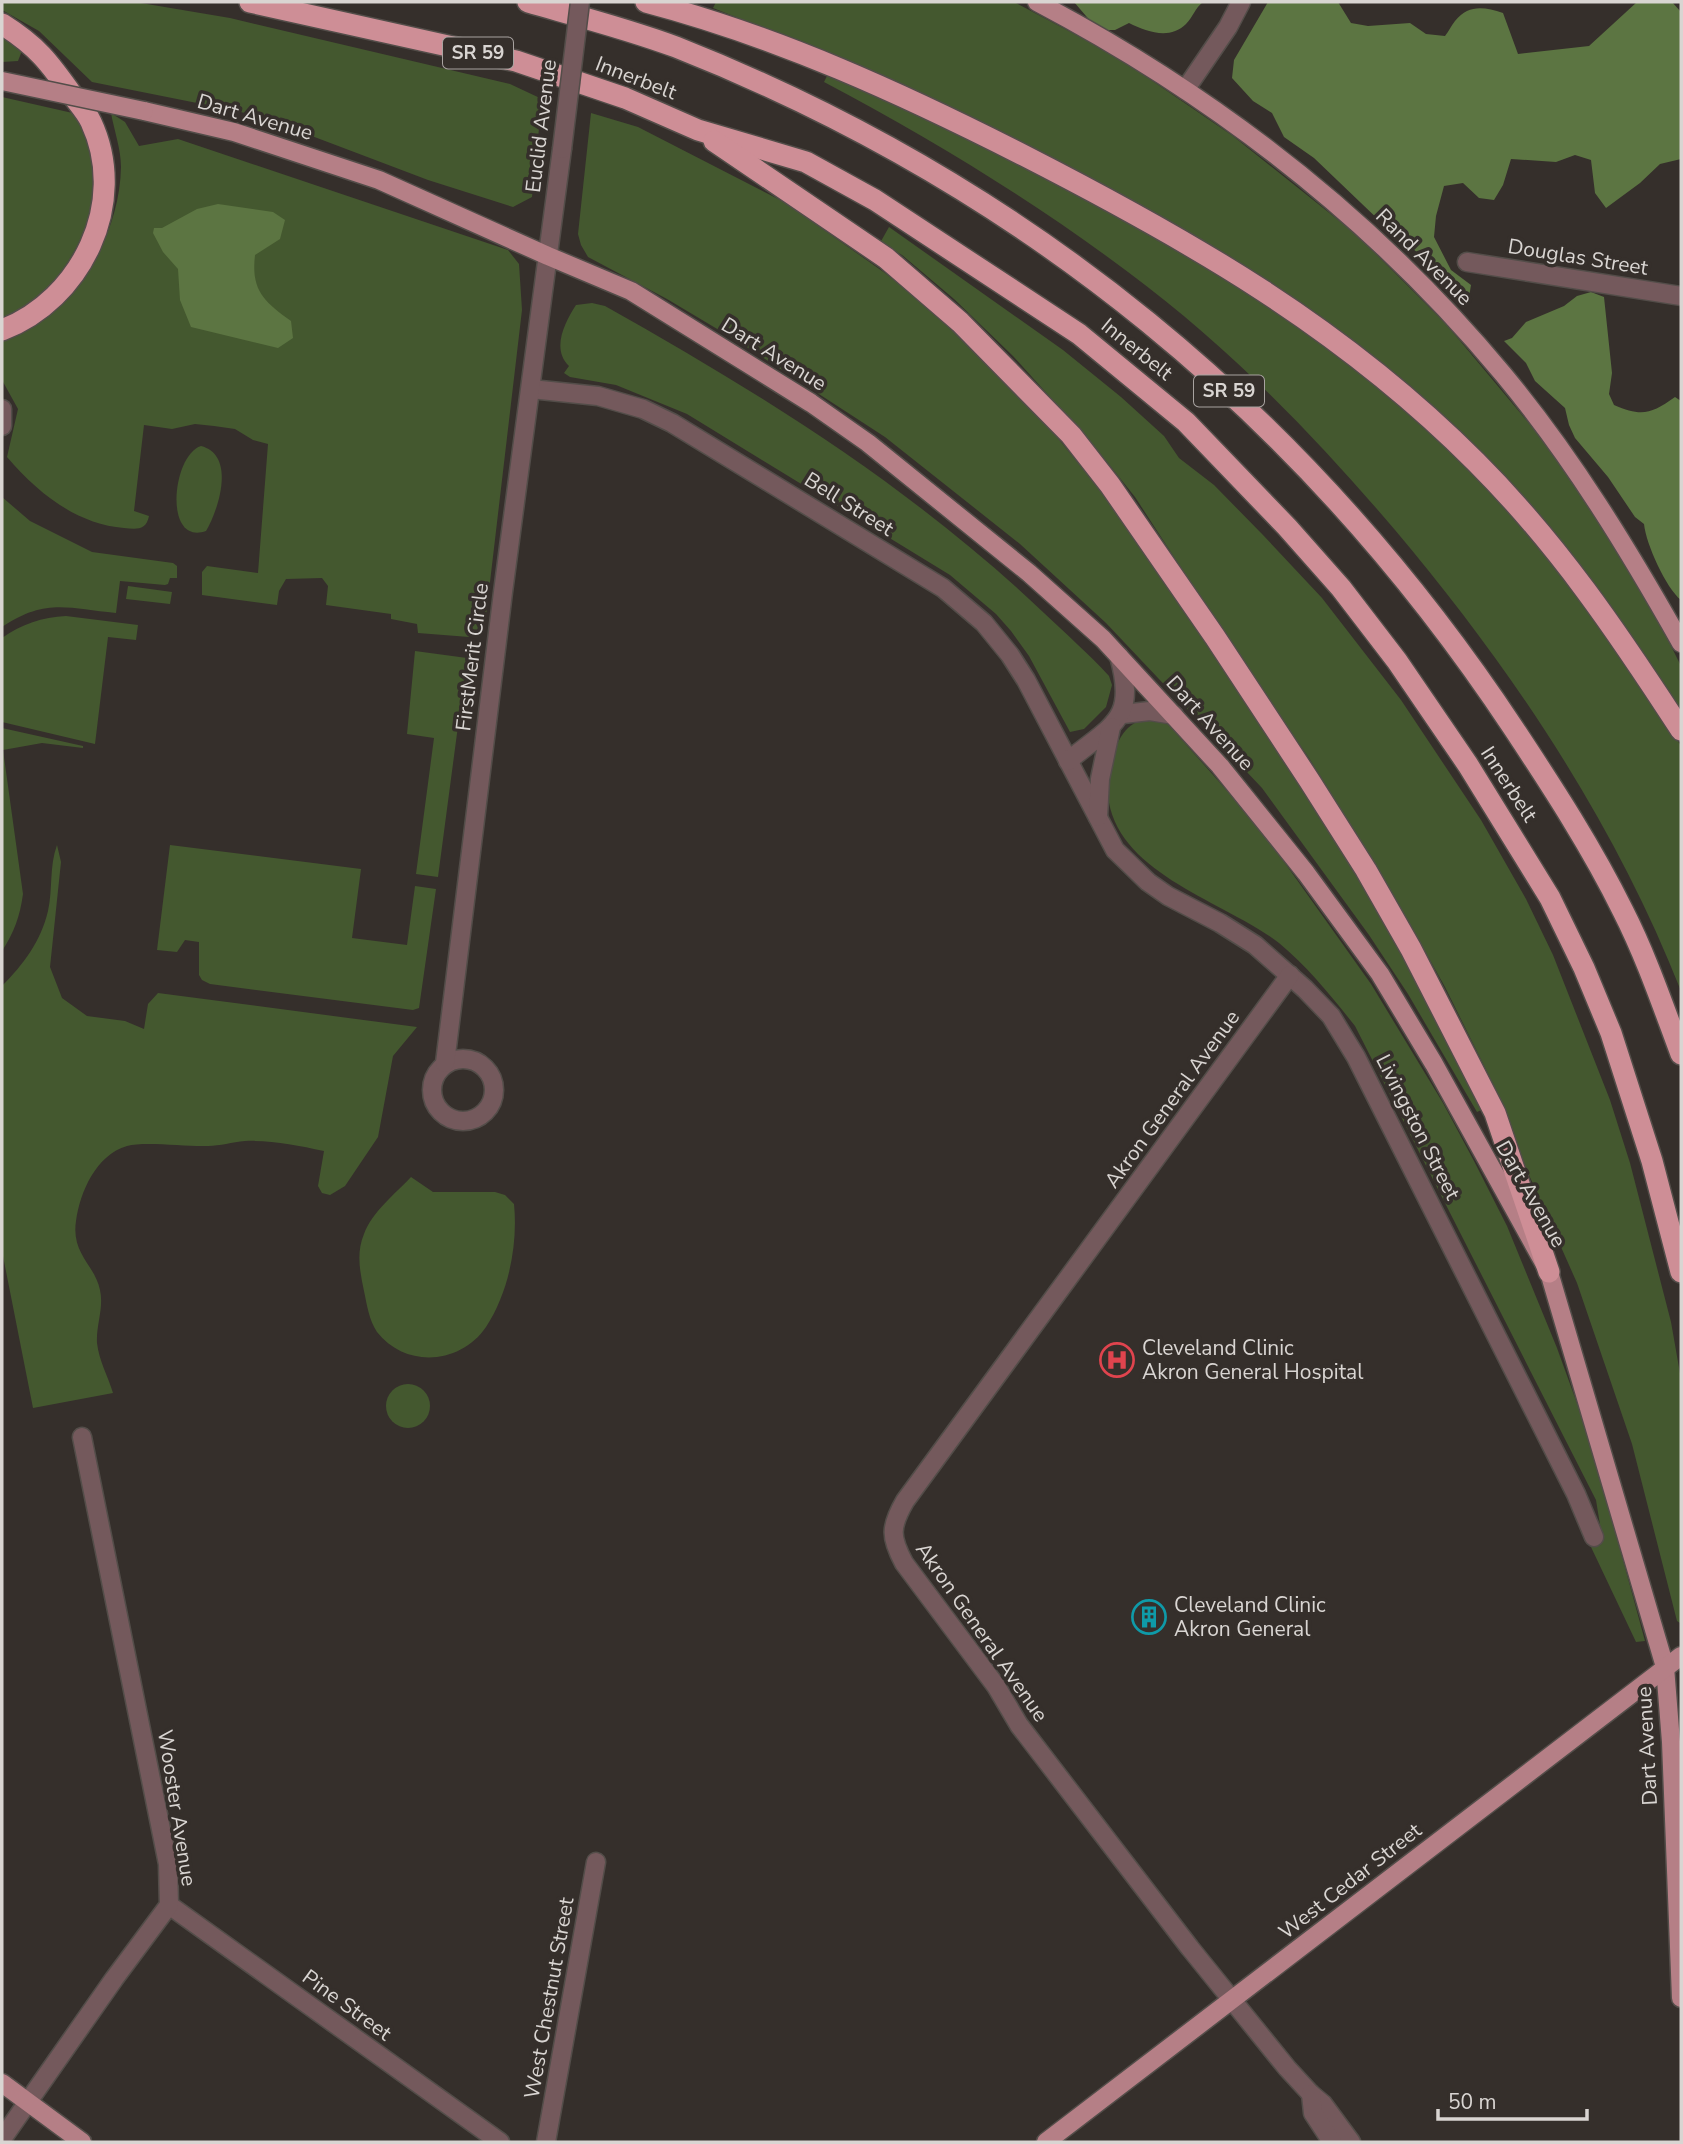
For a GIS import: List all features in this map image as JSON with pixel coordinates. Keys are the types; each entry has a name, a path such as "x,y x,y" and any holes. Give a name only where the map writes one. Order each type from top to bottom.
{"highway":[{"name":"Innerbelt","path":"250,2 516,61 625,98 698,130 806,162 875,200 1079,334 1186,422 1278,517 1341,588 1397,661 1468,765 1550,898 1584,968 1611,1033 1652,1161 1681,1272"},
{"name":"Innerbelt","path":"528,2 673,46 773,89 893,148 1016,223 1106,287 1228,391 1322,485 1407,580 1486,686 1589,848 1625,913 1681,1054"},
{"path":"646,2 810,56 956,121 1194,246 1285,303 1372,368 1423,411 1476,462 1587,589 1681,730"},
{"path":"2,24 48,60 91,122 100,151 104,182 98,228 76,272 53,299 36,313 19,324 2,330"},
{"path":"698,130 895,266 960,322 1024,384 1071,435 1110,485 1302,769 1366,870 1411,949 1495,1113 1549,1272"}],"main road":[{"name":"Rand Avenue","path":"1037,2 1132,54 1245,130 1342,208 1396,259 1462,327 1512,385 1620,537 1681,643"},
{"name":"Dart Avenue","path":"2,81 234,132 379,180 631,291 811,403 869,443 1029,573 1119,656 1220,766 1306,873 1380,975 1434,1064 1549,1272 1665,1667 1671,1742 1681,1998"},
{"name":"West Cedar Street","path":"1046,2142 1681,1656"},
{"path":"2,2083 82,2142"}],"street":[{"name":"Euclid Avenue","path":"548,256 580,2"},
{"path":"1185,90 1228,27 1241,2"},
{"name":"FirstMerit Circle","path":"445,1063 548,256"},
{"name":"Douglas Street","path":"1467,262 1681,296"},
{"name":"Bell Street","path":"531,389 614,399 672,423 943,588 984,623 1010,655 1068,761"},
{"path":"2,409 2,426"},
{"path":"1098,820 1100,779 1125,697 1125,676 1119,656"},
{"path":"1068,761 1117,720 1150,711 1174,715"},
{"name":"Livingston Street","path":"1068,761 1115,850 1148,882 1168,896 1242,936 1290,975 1331,1016 1356,1056 1570,1482 1594,1537"},
{"name":"Akron General Avenue","path":"1290,975 905,1501 897,1515 892,1536 904,1563 996,1686 1018,1725 1190,1948 1311,2094 1323,2104 1351,2142"},
{"name":"Wooster Avenue","path":"2,2139 169,1905 168,1864 82,1437"},
{"name":"West Chestnut Street","path":"546,2142 596,1862"},
{"name":"Pine Street","path":"169,1905 500,2142"},
{"name":"Akron General Avenue","path":"1311,2094 1313,2113 1332,2142"}],"green space":[{"path":"2,2 135,2 230,18 510,84 542,99 532,197 513,207 428,180 267,119 92,82 39,31 2,10"},
{"path":"716,2 1014,2 1116,56 1233,136 1357,235 1446,324 1533,428 1563,467 1662,628 1681,666 1681,712 1588,579 1351,345 859,66 713,8"},
{"path":"1074,2 1203,2 1180,29 1158,33 1129,23 1115,30 1098,30"},
{"path":"1268,2 1338,2 1351,23 1368,26 1410,23 1426,34 1445,36 1455,21 1466,12 1477,8 1489,9 1503,13 1518,54 1589,46 1637,2 1672,2 1681,12 1681,159 1660,164 1606,208 1595,193 1591,160 1575,155 1556,162 1511,159 1503,185 1494,200 1479,198 1463,183 1444,186 1434,237 1451,270 1471,285 1468,303 1451,292 1424,258 1384,225 1314,158 1284,137 1272,113 1253,101 1232,78 1234,60"},
{"path":"2,34 23,48 18,61 2,62"},
{"path":"828,74 928,116 1139,225 1300,323 1454,449 1525,525 1634,670 1681,746 1681,991 1624,867 1557,749 1480,637 1395,530 1334,460 1269,393 1165,300 1055,220 980,171 824,82"},
{"path":"2,97 77,114 87,136 95,179 88,221 68,261 38,303 2,324"},
{"path":"111,113 125,122 139,146 178,139 508,250 519,264 522,310 484,633 469,637 418,633 417,624 391,619 391,614 326,605 328,586 322,578 286,579 279,591 277,605 202,595 202,572 207,566 258,573 268,444 253,440 235,429 195,424 172,429 144,425 134,511 149,516 143,527 136,529 106,525 74,513 45,494 7,457 18,409 2,380 2,340 45,317 61,303 89,270 100,250 115,209 121,167"},
{"path":"591,113 638,127 786,203 885,273 957,329 1026,399 1109,501 1284,759 1367,891 1486,1108 1477,1112 1408,994 1369,935 1262,788 1106,623 1020,544 885,437 739,342 667,299 588,257 578,234"},
{"path":"218,204 273,212 285,220 280,239 255,255 254,267 261,294 291,321 293,338 278,348 191,327 180,300 178,269 163,252 153,233 154,228 162,228 197,209"},
{"path":"889,227 1063,350 1121,397 1164,436 1179,458 1214,485 1263,535 1322,598 1401,700 1481,820 1526,899 1553,955 1610,1100 1630,1163 1671,1322 1681,1379 1680,1623 1677,1621 1632,1444 1577,1283 1521,1157 1505,1108 1445,987 1393,894 1309,758 1252,677 1135,497 1095,447 1013,356 954,299 902,255 880,243"},
{"path":"1591,292 1604,297 1612,373 1609,394 1614,405 1646,412 1675,397 1681,401 1681,600 1669,586 1658,565 1644,524 1635,517 1608,477 1575,438 1565,408 1535,381 1526,363 1504,341 1512,338 1526,322 1564,306 1577,296"},
{"path":"592,303 605,306 664,339 779,409 835,446 943,525 994,568 1109,676 1112,685 1106,707 1084,729 1070,732 1029,656 1011,631 996,614 950,575 687,414 616,385 570,377 564,373 569,366 561,352 564,327 576,305"},
{"path":"201,446 212,451 218,460 222,484 216,510 206,531 192,532 183,525 176,498 184,465 191,453"},
{"path":"2,497 30,521 92,552 173,563 177,566 177,578 170,578 165,585 120,581 116,613 57,607 31,612 2,627"},
{"path":"128,586 172,592 170,604 126,599"},
{"path":"66,616 138,625 136,640 108,637 95,744 2,722 2,638 32,622"},
{"path":"415,651 467,658 438,877 416,874 434,738 407,734"},
{"path":"1153,717 1168,724 1260,828 1371,984 1443,1103 1474,1161 1507,1226 1557,1348 1591,1442 1645,1641 1636,1642 1591,1547 1602,1537 1596,1500 1355,1026 1290,952 1257,928 1151,866 1130,846 1115,822 1108,795 1111,759 1126,730 1137,722"},
{"path":"2,728 83,748 42,743 3,750 23,894 16,924 2,951"},
{"path":"57,845 61,862 50,967 62,998 87,1016 125,1021 144,1029 148,1004 158,993 417,1027 393,1056 378,1137 345,1186 330,1195 322,1193 318,1186 324,1151 294,1145 255,1141 208,1146 135,1145 127,1146 107,1157 91,1176 81,1198 75,1232 80,1251 100,1290 97,1343 113,1393 33,1408 2,1251 2,986 24,961 45,922"},
{"path":"170,845 361,869 352,938 407,945 415,886 436,889 419,1008 413,1010 210,984 202,980 199,975 199,942 185,940 177,952 157,950"},
{"path":"411,1177 433,1192 495,1192 505,1195 514,1204 513,1251 501,1299 486,1327 475,1339 463,1349 448,1355 418,1356 389,1344 377,1332 372,1322 360,1270 360,1248 372,1218"},
{"path":"408,1384 423,1391 430,1406 423,1421 408,1428 393,1421 386,1406 393,1391"}],"place":[{"name":"Cleveland Clinic Akron General Hospital","path":"1117,1360"},
{"name":"Cleveland Clinic Akron General","path":"1149,1617"}]}
